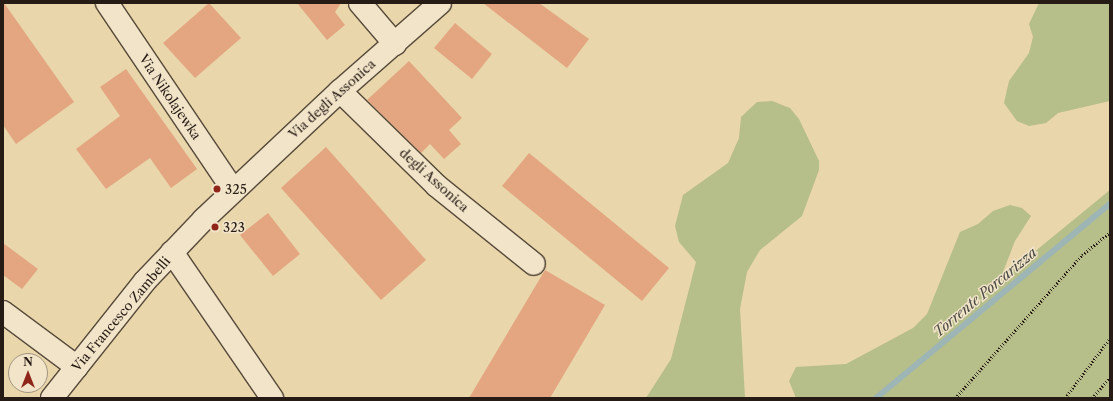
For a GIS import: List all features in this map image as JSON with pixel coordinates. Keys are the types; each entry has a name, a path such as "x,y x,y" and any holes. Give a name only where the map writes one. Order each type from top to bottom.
{"street":[{"name":"Via Nikolajewka","path":"107,3 229,194"},
{"path":"360,3 395,44"},
{"name":"Via degli Assonica","path":"229,194 340,91 440,3"},
{"name":"degli Assonica","path":"340,91 437,186 534,264"},
{"name":"Via Francesco Zambelli","path":"52,398 172,252 229,194"},
{"path":"172,252 272,398"},
{"path":"3,312 77,367"}],"path":[{"path":"954,398 1082,255 1110,232"},
{"path":"1065,398 1110,338"},
{"path":"1092,398 1110,377"}],"green space":[{"path":"1039,3 1110,3 1110,101 1058,113 1046,123 1029,126 1017,121 1004,103 1009,81 1029,53 1033,37 1029,24"},
{"path":"772,101 790,108 799,119 819,161 819,170 802,216 760,250 747,272 740,309 745,398 646,398 671,359 696,262 679,242 675,226 683,195 728,163 739,138 741,117 757,102"},
{"path":"1110,190 1110,398 796,398 789,381 796,367 846,364 913,328 927,314 960,232 978,224 993,211 1010,205 1022,208 1031,216 1015,241 1003,272 1022,262"}],"building":[{"path":"4,3 74,102 16,144 3,125"},
{"path":"209,3 241,38 195,78 163,43"},
{"path":"297,3 341,3 335,12 345,25 327,40"},
{"path":"483,3 539,3 589,39 567,68"},
{"path":"455,23 492,54 472,79 434,48"},
{"path":"409,61 462,118 449,130 461,144 444,159 430,144 421,153 367,100"},
{"path":"126,69 197,169 171,188 150,158 106,189 76,149 120,116 100,87"},
{"path":"326,147 426,260 381,300 281,188"},
{"path":"529,153 669,268 642,301 502,186"},
{"path":"268,213 300,254 273,276 240,235"},
{"path":"3,243 38,269 22,289 3,275"},
{"path":"545,270 605,305 550,398 469,398"}],"waterway":[{"name":"Torrente Porcarizza","path":"876,398 1110,204"}],"place":[{"name":"325","path":"217,189"},
{"name":"323","path":"215,227"}]}
